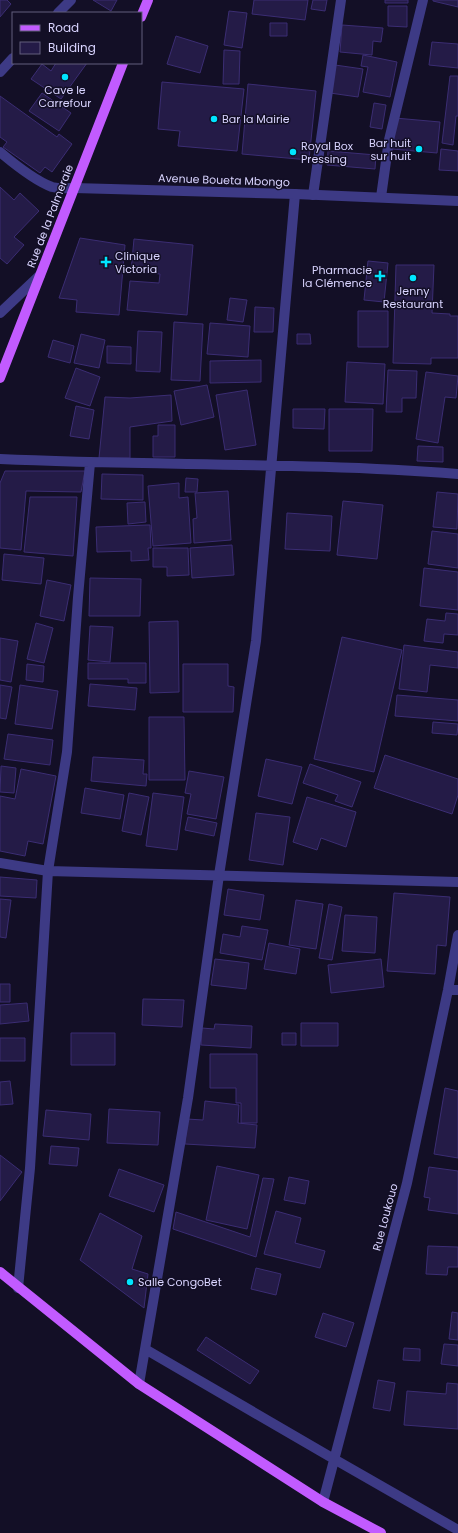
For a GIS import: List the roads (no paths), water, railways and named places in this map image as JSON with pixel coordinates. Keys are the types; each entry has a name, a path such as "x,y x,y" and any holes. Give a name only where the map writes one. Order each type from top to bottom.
{"main road":[{"path":"142,15 148,0"},
{"name":"Rue de la Palmeraie","path":"0,378 123,64"},
{"path":"0,1272 139,1384 323,1502 381,1533"}],"street":[{"path":"59,12 71,0"},
{"path":"313,195 341,0"},
{"path":"380,197 389,140 422,0"},
{"path":"0,72 12,59"},
{"name":"Avenue Boueta Mbongo","path":"0,152 17,166 51,186 63,188 295,194 458,201"},
{"path":"139,1384 188,1098 219,875 256,641 270,466 295,194"},
{"path":"0,313 40,275"},
{"path":"0,460 402,470 458,474"},
{"path":"18,1288 30,1168 48,870 67,752 78,597 90,463"},
{"path":"0,863 48,870 458,882"},
{"name":"Rue Loukouo","path":"323,1502 407,1183 453,990 458,935"},
{"path":"146,1349 458,1530"}],"place":[{"name":"Cave le Carrefour","path":"65,77"},
{"name":"Bar la Mairie","path":"214,119"},
{"name":"Bar huit sur huit","path":"419,149"},
{"name":"Royal Box Pressing","path":"293,152"},
{"name":"Clinique Victoria","path":"106,262"},
{"name":"Pharmacie la Clémence","path":"380,276"},
{"name":"Jenny Restaurant","path":"413,278"},
{"name":"Salle CongoBet","path":"130,1282"}]}
